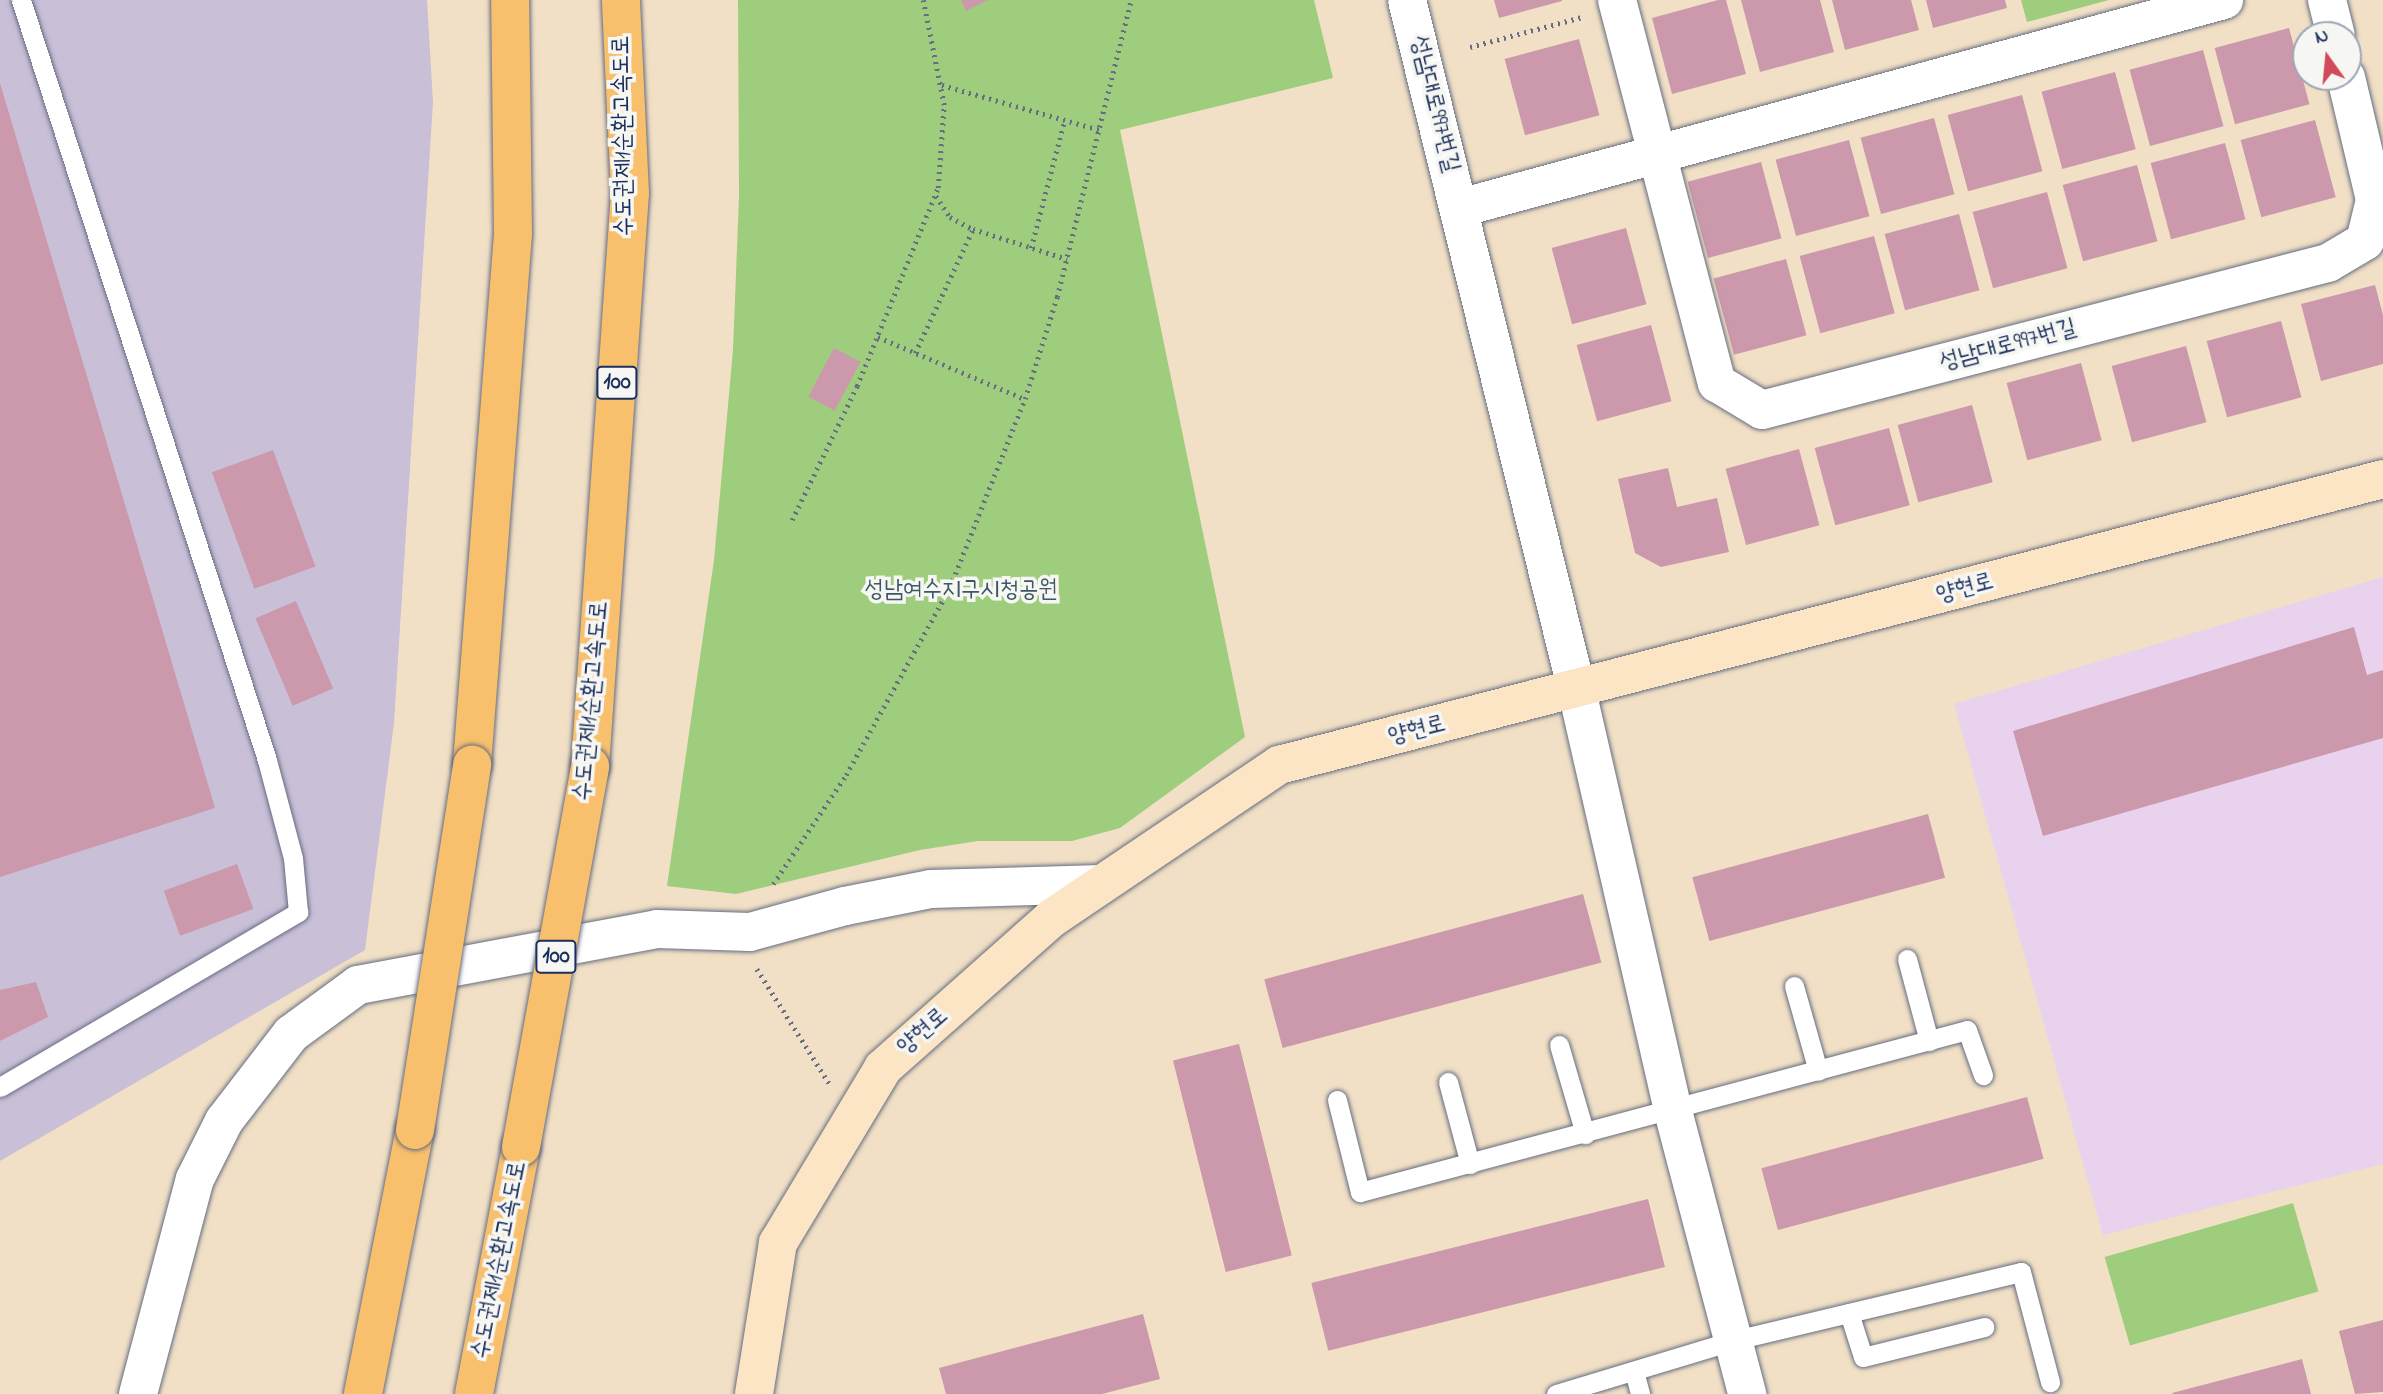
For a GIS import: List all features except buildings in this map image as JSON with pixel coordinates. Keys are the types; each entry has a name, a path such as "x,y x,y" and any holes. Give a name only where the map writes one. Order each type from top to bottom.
{"highway":[{"path":"363,1394 415,1130 472,764 513,234 510,0"},
{"name":"수도권제1순환고속도로","path":"474,1394 522,1147 590,766 630,193 621,0"}],"main road":[{"name":"양현로","path":"754,1394 778,1243 883,1068 1052,918 1279,765 1577,691 2383,479"}],"street":[{"name":"성남대로997번길","path":"1407,0 1577,691 1673,1111 1747,1394"},
{"name":"성남대로997번길","path":"1460,208 2224,0"},
{"path":"2327,0 2332,21"},
{"name":"성남대로997번길","path":"1618,4 1717,383 1762,410 2328,263 2365,241 2375,200 2349,91"},
{"path":"138,1394 195,1179 224,1121 291,1034 358,985 657,929 750,932 845,906 931,889 1102,884"}],"lane":[{"path":"0,1087 298,912 293,858 267,760 20,0"},
{"path":"1907,959 1929,1041"},
{"path":"1794,986 1818,1071"},
{"path":"1337,1100 1360,1192 1673,1111 1966,1030 1983,1075"},
{"path":"1559,1045 1585,1134"},
{"path":"1448,1082 1470,1164"},
{"path":"1556,1394 1731,1341 2021,1272 2050,1382"},
{"path":"1849,1313 1863,1357 1984,1327"},
{"path":"1634,1371 1640,1394"}],"path":[{"path":"792,520 878,337 936,195 942,153 942,85 924,1 931,0"},
{"path":"831,1087 734,932 784,870 846,775 944,598 1025,399 1067,259 1131,0"},
{"path":"1470,47 1618,4"},
{"path":"942,85 1064,122 1100,130"},
{"path":"1031,248 1064,122"},
{"path":"936,195 950,217 973,229 1067,259"},
{"path":"915,353 973,229"},
{"path":"878,337 1025,399"}],"shaded area":[{"path":"0,0 427,0 433,102 394,723 365,950 0,1161"},
{"path":"2383,577 2383,1164 2103,1235 1954,704"}],"green space":[{"name":"성남여수지구시청공원","path":"738,0 1314,0 1333,78 1120,130 1245,737 1120,828 1072,841 978,841 920,850 736,894 667,886 714,560 733,350 739,197"},
{"path":"2021,0 2109,0 2027,22"},
{"path":"2293,1203 2318,1291 2130,1345 2105,1257"}]}
